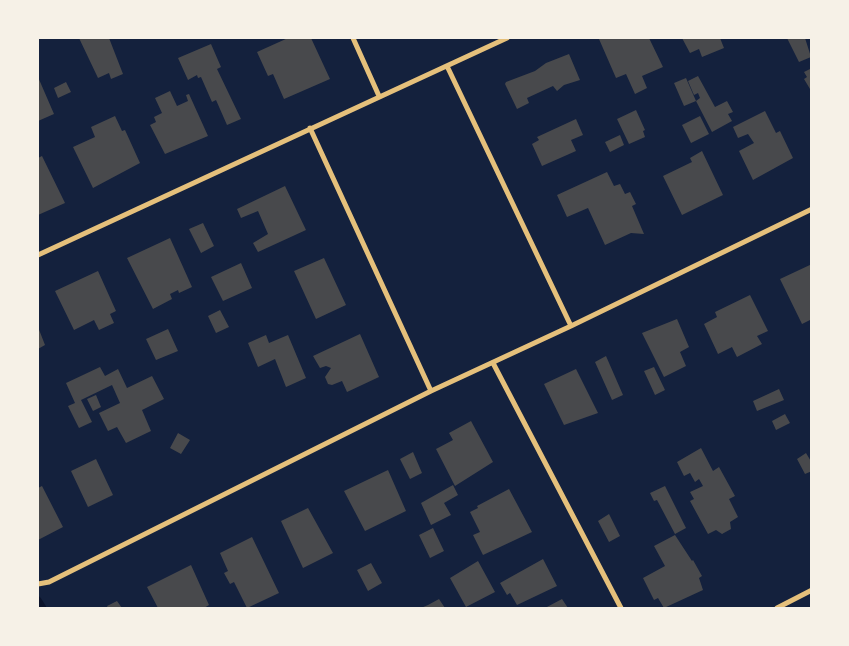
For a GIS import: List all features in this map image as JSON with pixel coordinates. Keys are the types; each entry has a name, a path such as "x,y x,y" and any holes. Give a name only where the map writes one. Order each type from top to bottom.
{"street":[{"path":"353,38 379,96"},
{"path":"38,255 507,38"},
{"path":"448,66 571,326"},
{"path":"310,128 431,392"},
{"path":"38,584 49,582 431,392 812,209"},
{"path":"493,363 621,608"},
{"path":"777,608 812,590"}],"building":[{"path":"79,38 109,38 123,74 111,79 109,73 98,78"},
{"path":"288,38 311,38 330,79 284,99 273,74 268,76 257,52"},
{"path":"649,38 663,67 642,76 647,88 635,94 626,74 616,78 599,39"},
{"path":"682,38 720,38 724,48 702,57 699,49 690,53"},
{"path":"787,38 805,38 811,57 799,62"},
{"path":"211,44 221,67 217,69 241,119 227,125 216,100 212,102 201,77 198,78 197,75 188,80 178,58"},
{"path":"569,54 580,80 564,85 557,91 553,86 527,98 529,103 517,109 505,84 506,82 535,71 546,63"},
{"path":"812,68 812,88 810,89 804,79 807,77 804,72"},
{"path":"698,76 715,107 727,101 733,112 728,114 732,121 712,132 696,101 700,98 698,93 694,95 688,81"},
{"path":"38,77 54,114 38,121"},
{"path":"686,78 696,101 684,106 674,83"},
{"path":"66,82 71,92 58,98 54,88"},
{"path":"170,91 177,106 188,101 186,95 189,94 208,136 165,154 150,125 156,122 154,117 162,113 155,98"},
{"path":"636,110 645,130 643,131 645,137 629,144 617,119"},
{"path":"765,111 776,133 780,131 793,158 753,180 739,151 754,143 748,134 738,138 733,127"},
{"path":"115,116 122,131 125,130 140,163 93,188 73,147 95,137 91,127"},
{"path":"700,116 709,134 691,143 682,125"},
{"path":"576,119 583,135 571,140 576,151 542,166 532,144 539,140 537,137"},
{"path":"620,135 624,145 610,152 605,142"},
{"path":"702,151 723,195 682,215 663,176 692,162 690,158"},
{"path":"42,156 65,203 38,215 38,158"},
{"path":"607,172 614,186 620,184 625,194 630,192 636,204 632,206 644,234 631,233 605,245 588,208 567,217 557,195"},
{"path":"285,186 306,230 258,252 253,243 268,234 258,211 241,218 237,209"},
{"path":"203,223 214,246 201,253 189,229"},
{"path":"170,238 192,287 179,293 178,290 170,294 172,299 153,309 127,258"},
{"path":"324,258 346,305 316,319 294,271"},
{"path":"241,263 252,288 223,301 211,277"},
{"path":"812,264 812,319 802,324 780,279"},
{"path":"98,271 116,311 110,314 114,323 99,330 94,320 74,330 55,291"},
{"path":"750,295 768,331 757,336 762,344 737,357 732,347 718,354 704,324 717,317 715,312"},
{"path":"220,310 229,327 216,333 208,316"},
{"path":"677,319 689,347 680,352 686,366 664,377 642,333"},
{"path":"38,327 45,345 38,349"},
{"path":"168,329 178,351 156,360 146,339"},
{"path":"360,334 379,377 347,392 342,381 332,385 328,384 325,377 331,368 326,366 320,368 313,356"},
{"path":"266,335 269,343 288,335 306,378 286,387 275,359 258,367 248,343"},
{"path":"606,356 623,395 612,400 595,362"},
{"path":"100,367 105,376 118,369 127,388 152,376 164,399 142,410 151,431 126,443 117,427 108,431 99,413 120,403 112,385 81,400 92,422 79,428 68,406 75,403 66,383"},
{"path":"654,367 665,390 655,395 644,371"},
{"path":"576,369 598,413 564,425 544,384"},
{"path":"779,389 784,400 757,411 753,401"},
{"path":"96,395 101,407 93,411 87,399"},
{"path":"785,414 790,423 776,430 772,421"},
{"path":"471,421 493,462 455,486 436,449 453,440 449,433"},
{"path":"178,433 190,440 181,454 170,448"},
{"path":"701,448 713,471 719,467 735,496 729,499 738,517 730,522 731,529 722,534 716,530 708,534 690,501 694,499 690,492 703,486 699,479 695,482 690,473 684,476 677,462"},
{"path":"413,452 422,473 410,479 400,459"},
{"path":"806,453 812,463 812,471 805,474 797,459"},
{"path":"96,459 113,495 88,507 71,471"},
{"path":"388,470 406,511 365,531 344,491"},
{"path":"453,485 458,495 444,503 451,515 431,525 421,503"},
{"path":"42,486 63,527 38,540 38,488"},
{"path":"665,486 686,528 675,534 657,500 654,501 650,493"},
{"path":"509,489 532,532 483,555 473,535 480,532 470,512 478,508 477,506"},
{"path":"308,508 333,553 303,568 281,521"},
{"path":"609,514 620,536 609,542 598,521"},
{"path":"433,528 444,551 430,558 419,535"},
{"path":"675,535 702,576 699,578 703,590 664,608 658,598 654,600 643,578 665,566 654,546"},
{"path":"252,537 279,593 247,608 234,582 230,584 224,573 228,571 220,553"},
{"path":"543,559 557,586 517,605 510,593 507,595 500,583"},
{"path":"478,561 495,592 466,607 450,578"},
{"path":"371,563 382,583 368,591 357,570"},
{"path":"191,565 209,605 204,608 158,608 147,587"},
{"path":"439,599 445,608 421,608 428,605"},
{"path":"562,599 568,608 545,608"},
{"path":"117,601 122,608 108,608 107,606"}],"waterway":[{"path":"38,600 43,608"}]}
